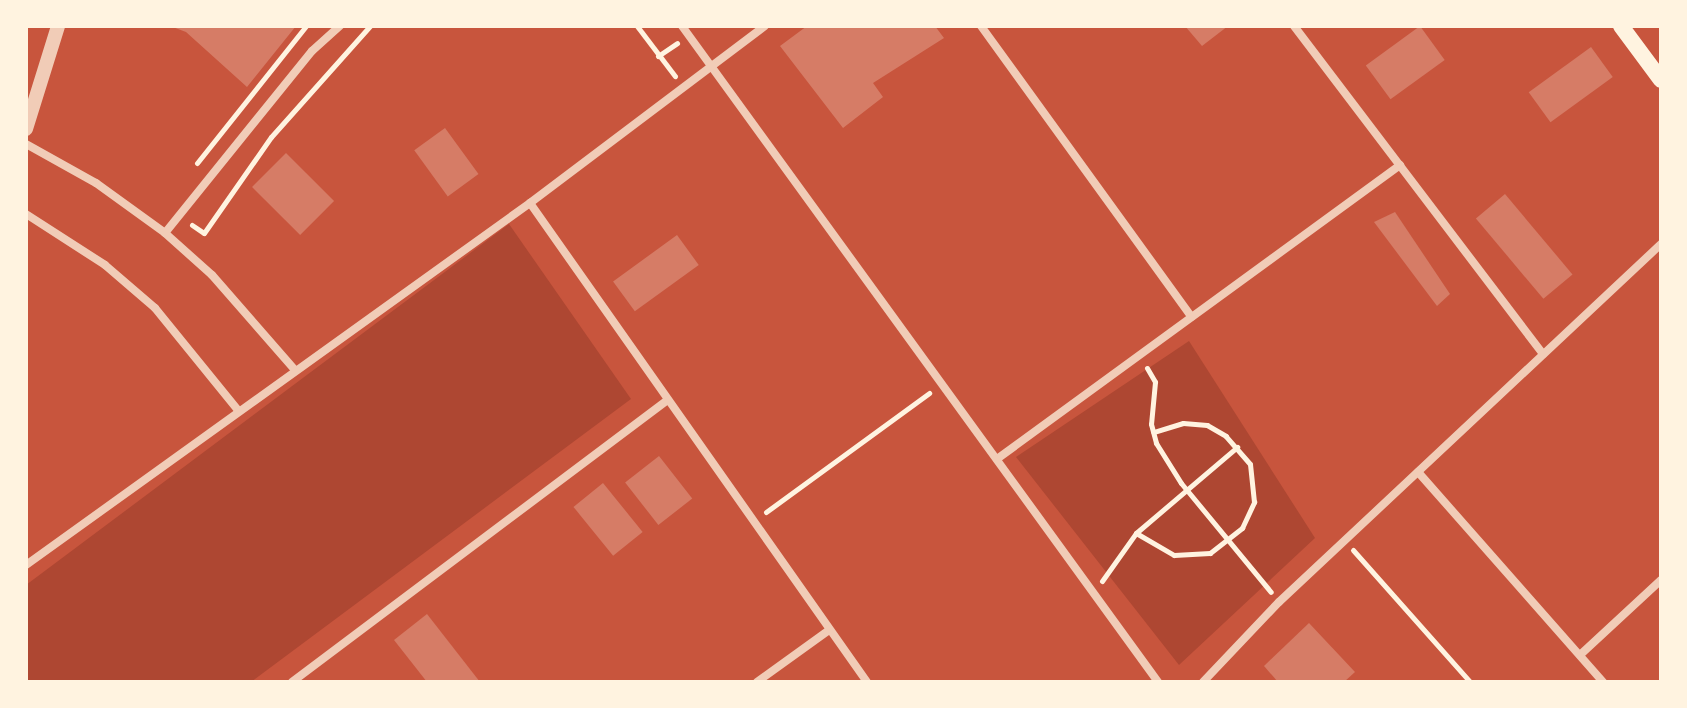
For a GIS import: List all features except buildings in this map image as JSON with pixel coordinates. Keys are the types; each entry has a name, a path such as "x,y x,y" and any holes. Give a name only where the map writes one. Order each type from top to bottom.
{"main road":[{"path":"1621,26 1661,80"}],"street":[{"path":"26,129 58,26"},
{"path":"165,233 312,51 340,26"},
{"path":"682,26 1158,682"},
{"path":"26,565 530,203 765,26"},
{"path":"981,26 1192,317"},
{"path":"1294,26 1543,354"},
{"path":"26,144 96,183 165,233 212,275 295,370"},
{"path":"997,459 1400,165"},
{"path":"530,203 666,401 867,682"},
{"path":"26,214 105,265 155,308 238,410"},
{"path":"1203,682 1279,602 1661,244"},
{"path":"292,682 666,401"},
{"path":"1418,472 1603,682"},
{"path":"1580,655 1661,580"},
{"path":"757,682 829,630"}],"path":[{"path":"1140,355 1155,382 1153,432 1186,489 1279,602"},
{"path":"752,522 942,383"},
{"path":"1136,533 1174,555 1210,553 1242,528 1254,502 1250,464 1237,447 1207,425 1183,423 1153,432"},
{"path":"1092,594 1136,533 1237,447"},
{"path":"1344,540 1470,682"}],"shaded area":[{"path":"509,224 631,399 251,682 26,682 26,585"},
{"path":"1189,341 1315,538 1179,665 1016,457"}]}
